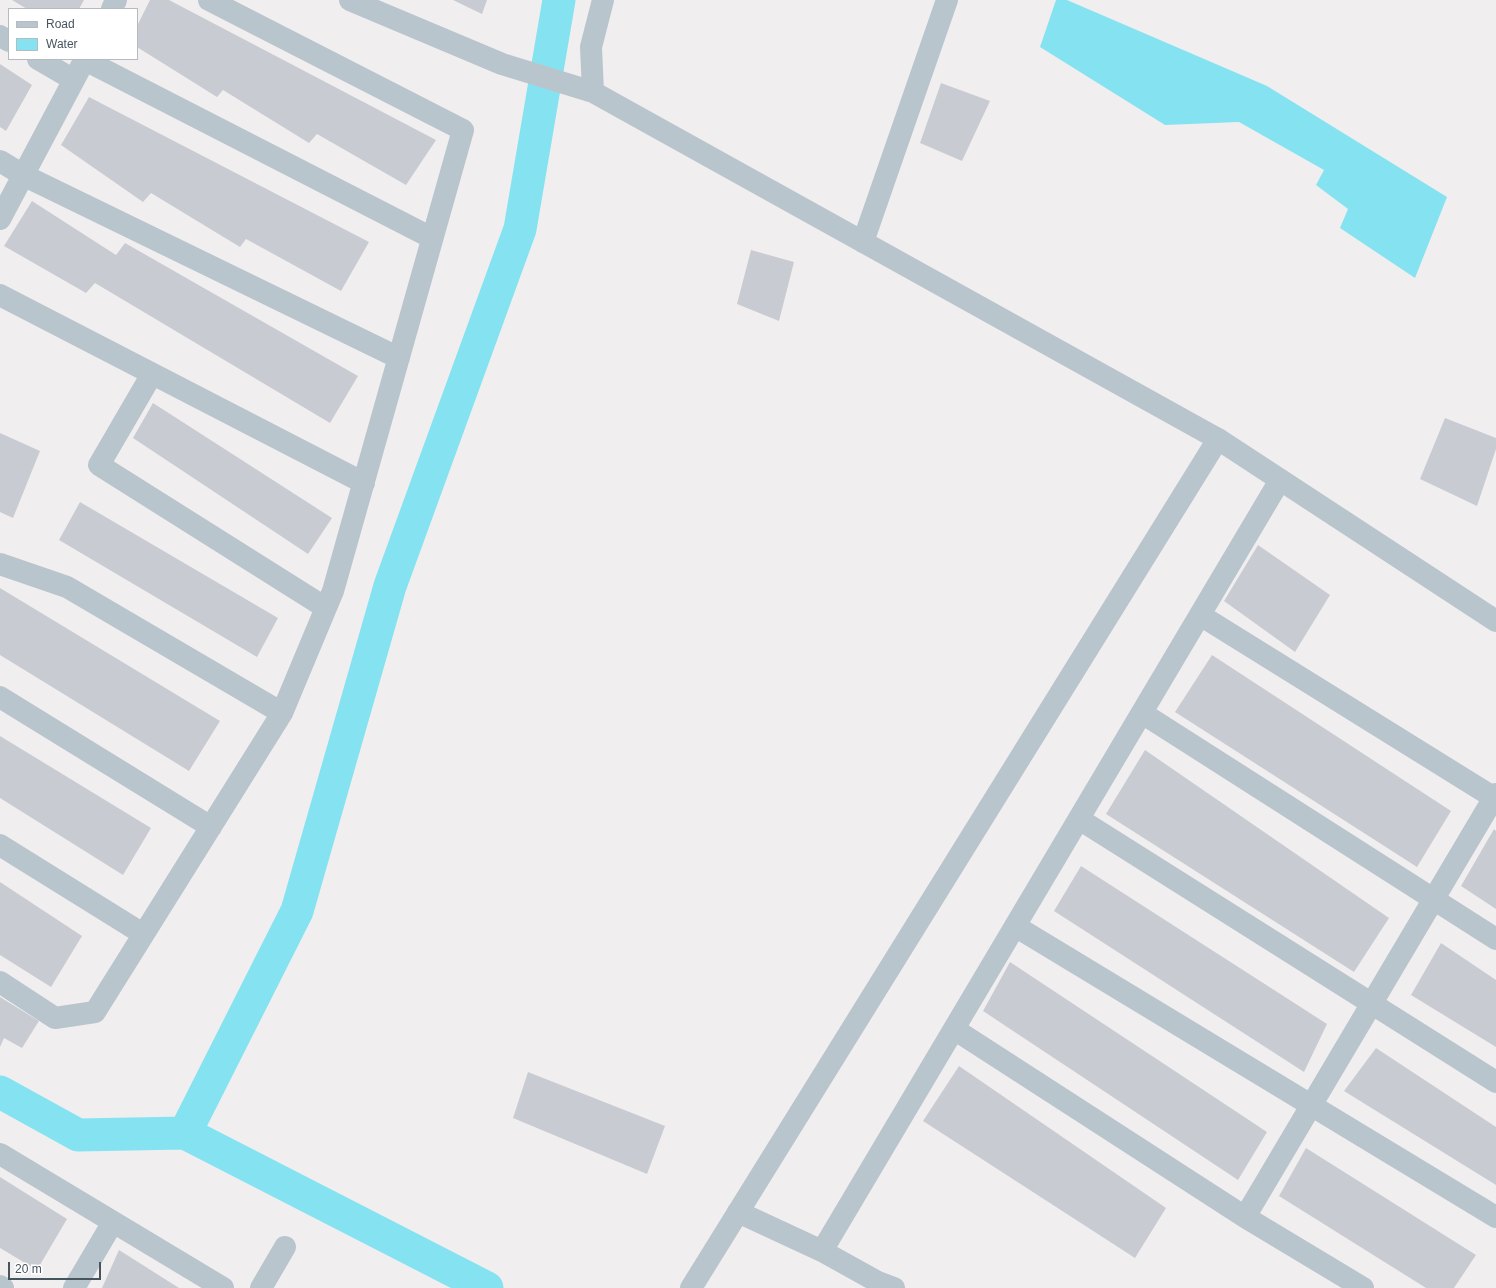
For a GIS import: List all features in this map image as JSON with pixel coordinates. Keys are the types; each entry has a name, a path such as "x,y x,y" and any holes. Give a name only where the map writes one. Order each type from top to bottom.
{"street":[{"path":"0,982 55,1018 95,1012 282,713 333,591 463,130 209,0"},
{"path":"350,0 502,64 594,92 1218,439 1496,621"},
{"path":"594,92 591,47 603,0"},
{"path":"863,242 947,0"},
{"path":"40,60 74,80"},
{"path":"0,219 85,60 432,238"},
{"path":"0,161 23,175 399,358"},
{"path":"0,295 364,483"},
{"path":"152,374 99,465 326,608"},
{"path":"691,1288 1218,439"},
{"path":"822,1251 1280,480"},
{"path":"0,564 67,586 282,713"},
{"path":"1200,615 1495,797 1245,1217"},
{"path":"0,697 211,827"},
{"path":"1142,713 1496,939"},
{"path":"1079,819 1496,1082"},
{"path":"0,845 144,934"},
{"path":"1015,926 1496,1218"},
{"path":"954,1029 1245,1217 1363,1288"},
{"path":"0,1154 223,1288"},
{"path":"738,1212 822,1251 878,1282 894,1288"},
{"path":"74,1288 113,1222"},
{"path":"261,1288 285,1247"}],"water":[{"path":"1056,0 1067,0 1267,86 1447,197 1415,278 1340,228 1348,209 1316,185 1324,170 1239,122 1165,125 1040,47"}],"building":[{"path":"12,0 84,0 80,8 25,8"},
{"path":"150,0 169,0 436,140 406,185 317,134 309,143 223,90 217,97 138,48 138,24"},
{"path":"453,0 487,0 482,14"},
{"path":"0,64 32,85 6,131 0,127"},
{"path":"941,83 990,101 962,161 920,143"},
{"path":"89,97 369,242 341,291 246,239 240,247 151,193 143,202 61,145"},
{"path":"32,201 116,255 125,243 358,376 330,423 95,283 86,293 4,246"},
{"path":"751,250 794,262 779,321 737,304"},
{"path":"153,403 332,518 308,554 133,438"},
{"path":"1445,418 1496,438 1496,449 1477,506 1420,479"},
{"path":"0,433 40,451 13,518 0,512"},
{"path":"80,502 278,618 257,657 59,540"},
{"path":"1258,545 1330,595 1295,652 1224,601"},
{"path":"0,588 220,721 189,771 0,655"},
{"path":"1212,655 1451,811 1417,867 1175,712"},
{"path":"0,736 151,828 123,875 0,798"},
{"path":"1145,750 1389,918 1354,972 1106,814"},
{"path":"1494,829 1496,831 1496,909 1461,886"},
{"path":"1081,866 1327,1024 1304,1072 1054,911"},
{"path":"0,882 82,936 51,987 0,955"},
{"path":"1441,943 1496,980 1496,1047 1411,995"},
{"path":"1010,962 1267,1132 1238,1180 983,1011"},
{"path":"0,997 39,1021 22,1048 4,1038 0,1047"},
{"path":"1376,1048 1496,1127 1496,1185 1344,1091"},
{"path":"959,1066 1166,1208 1135,1258 923,1121"},
{"path":"528,1072 665,1126 647,1174 513,1118"},
{"path":"1306,1148 1476,1255 1454,1288 1426,1288 1279,1196"},
{"path":"0,1177 67,1219 37,1270 0,1248"},
{"path":"119,1250 179,1288 102,1288"}],"waterway":[{"path":"487,1288 185,1133 297,911 390,586 520,229 559,0"},
{"path":"0,1092 78,1135 185,1133"}]}
